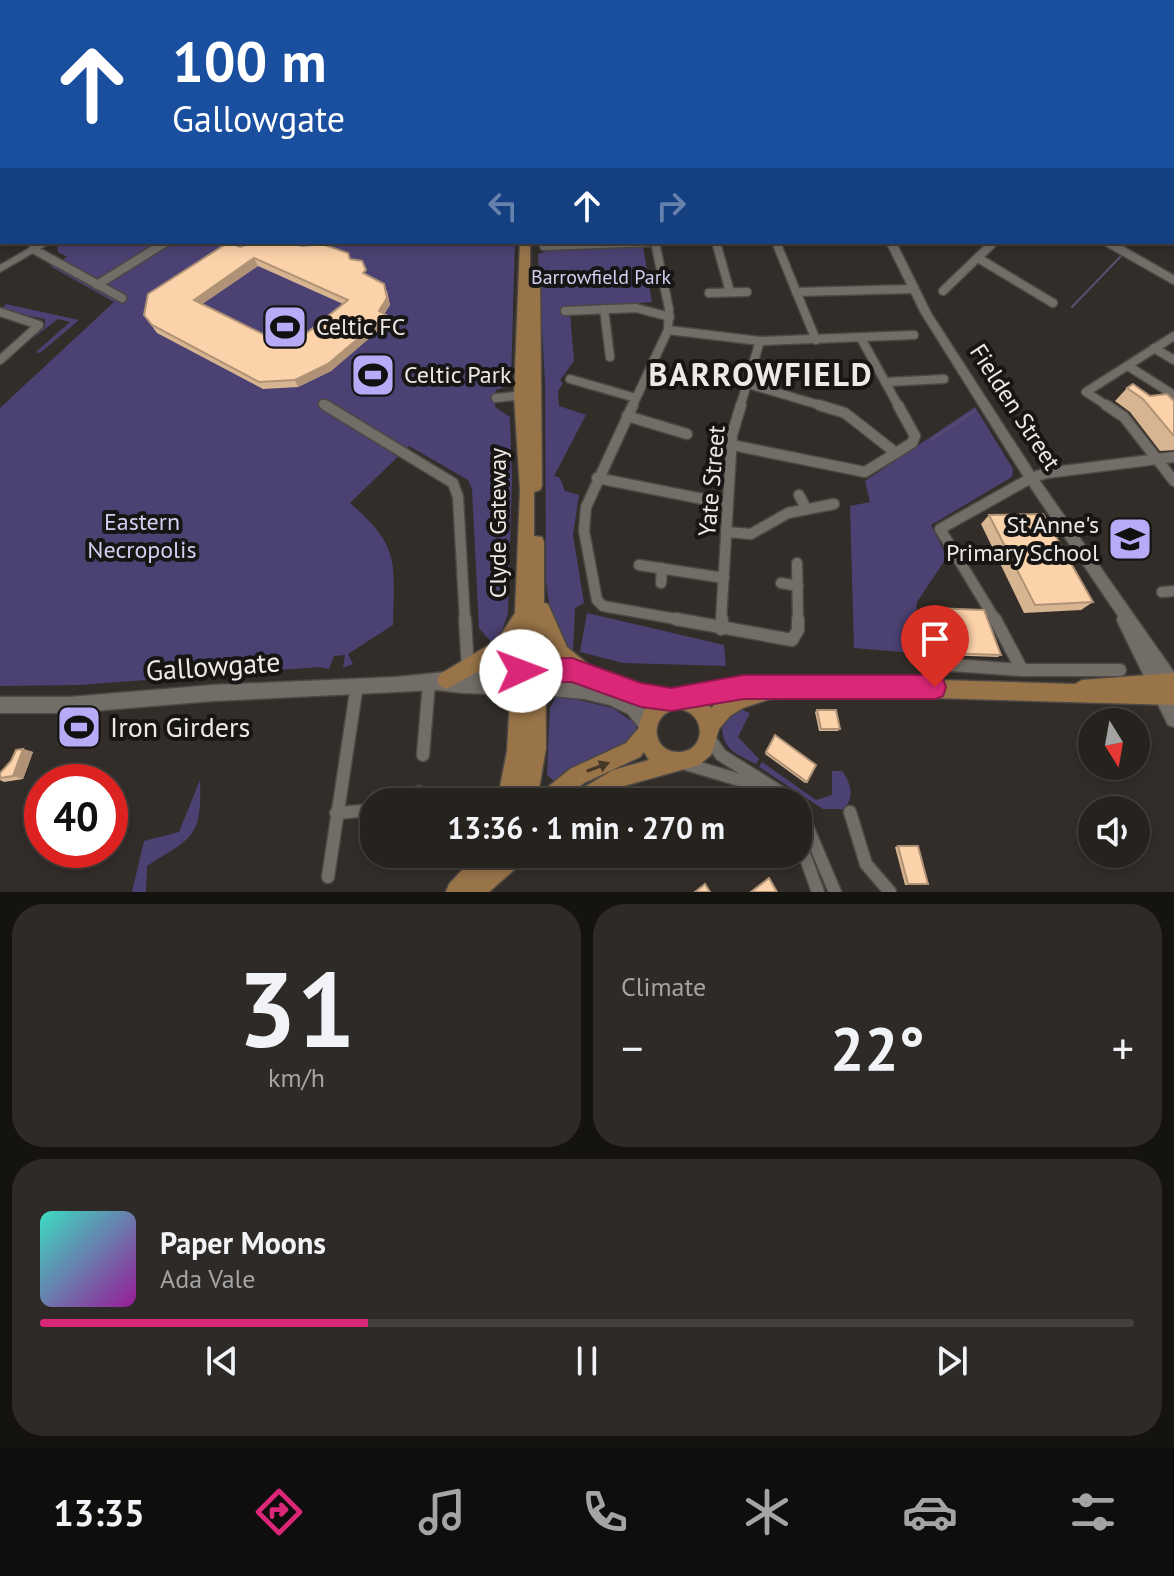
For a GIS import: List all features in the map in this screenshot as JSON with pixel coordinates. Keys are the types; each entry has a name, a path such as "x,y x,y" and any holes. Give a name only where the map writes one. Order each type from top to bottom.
{"main road":[{"name":"Clyde Gateway","path":"510,788 529,678 536,590 525,244"},
{"name":"Clyde Gateway","path":"529,788 536,748 524,612 529,395 539,244"},
{"path":"536,590 557,647 587,674"},
{"path":"438,681 498,652 512,636 524,612"},
{"name":"Gallowgate","path":"674,699 744,687 773,690 846,686 1073,690 1108,696 1169,684"},
{"name":"Gallowgate","path":"709,735 716,716 731,703 773,690"},
{"path":"562,788 577,776 633,750 648,728 657,706 674,699 696,707 709,735 701,755 620,777 602,788"},
{"path":"648,728 655,750 678,763"},
{"path":"457,892 497,868"}],"street":[{"path":"0,269 43,244"},
{"path":"97,285 163,244"},
{"path":"654,244 670,317 668,330 586,507 584,531 597,600 603,606 787,640 795,638 797,563"},
{"path":"717,244 730,292"},
{"path":"777,244 816,340"},
{"name":"Fielden Street","path":"892,244 912,289 1031,478 1169,684"},
{"path":"943,291 992,244"},
{"path":"1111,244 1174,280"},
{"path":"33,249 122,298"},
{"path":"978,258 1053,303"},
{"path":"796,292 912,289"},
{"path":"709,293 747,292"},
{"path":"565,311 636,308 670,317"},
{"path":"604,309 610,357"},
{"path":"0,312 39,325 0,360"},
{"path":"668,330 760,341 862,340 914,335"},
{"path":"896,336 901,345"},
{"path":"1174,336 1086,392 1124,417 1174,481"},
{"path":"608,341 621,340"},
{"path":"732,445 865,472 912,443 915,436 862,340"},
{"name":"Yate Street","path":"721,629 732,445 760,341"},
{"path":"1154,348 1174,360"},
{"path":"1128,366 1174,395"},
{"path":"570,379 636,398"},
{"path":"887,382 944,379"},
{"path":"926,380 932,390"},
{"path":"748,384 845,413 896,453"},
{"path":"590,398 596,386"},
{"path":"496,398 529,395"},
{"path":"323,404 453,483 458,497 468,669"},
{"path":"627,416 687,434"},
{"path":"1022,670 983,597 940,529 1031,478 1061,469 1174,457"},
{"path":"597,478 639,489 728,504"},
{"path":"799,495 806,508"},
{"path":"726,532 751,534 788,513 834,504"},
{"path":"639,565 724,578"},
{"path":"661,583 662,568"},
{"path":"781,583 798,586"},
{"name":"Fielden Street","path":"1110,592 1149,643 1169,684"},
{"path":"937,664 1022,670 1120,670"},
{"name":"Gallowgate","path":"0,705 69,705 438,681 474,688 529,678 587,674 641,695 674,699"},
{"name":"Gallowgate","path":"529,678 620,703 640,713 648,728"},
{"path":"423,755 438,681"},
{"path":"1169,684 1174,719"},
{"path":"328,877 357,685"},
{"path":"709,735 721,755 773,788"},
{"path":"678,763 743,781 753,788"},
{"path":"336,813 360,811"},
{"path":"850,812 866,864 890,892"},
{"path":"812,838 835,892"},
{"path":"809,868 818,892"}],"green space":[{"name":"Eastern Necropolis","path":"57,244 515,244 511,380 505,387 496,390 495,407 510,417 512,478 508,613 501,634 492,643 479,628 472,489 468,480 409,446 350,503 367,518 386,545 391,557 394,586 393,625 348,654 353,664 343,668 345,655 334,656 329,669 319,667 79,685 0,686 0,408 114,302 50,266 67,257 58,252"},
{"name":"Barrowfield Park","path":"643,246 652,302 563,308 563,313 570,313 574,361 560,380 563,383 558,391 559,406 586,415 554,476 560,478 565,491 579,495 573,535 584,603 575,608 573,652 556,629 546,581 545,383 538,254 552,249"},
{"path":"6,304 79,320 40,353 36,352 70,322 58,319 20,348 45,327 45,319 0,310"},
{"path":"975,407 1013,469 1012,477 931,525 947,557 917,602 916,620 925,654 854,648 850,506 870,502 865,481"},
{"path":"587,613 724,645 726,666 623,663 580,652"},
{"path":"557,695 613,708 637,725 634,739 555,782 547,775 550,708"},
{"path":"740,709 750,713 738,737 759,759 756,764 736,754 724,739 722,724"},
{"path":"762,762 799,788 791,788 759,767"},
{"path":"832,771 842,771 848,780 850,800 844,809 823,809 812,802 812,797 816,800 832,795"},
{"path":"200,780 199,814 192,834 147,866 146,892 132,892 144,841 179,832"}],"building":[{"path":"226,244 240,247 249,244 322,244 348,253 350,259 362,261 366,270 363,273 384,284 387,298 379,311 386,315 328,364 295,380 259,382 152,325 144,315 148,294","holes":["254,258 348,300 289,347 194,300"]},
{"path":"1133,384 1150,396 1167,394 1174,401 1174,436 1143,399 1127,388"},
{"path":"1043,514 1093,602 1035,605 989,515"},
{"path":"932,608 984,610 1001,655 946,653 944,645 927,645 919,617 935,618"},
{"path":"817,710 836,710 840,729 821,729"},
{"path":"775,735 816,765 807,782 766,752"},
{"path":"23,749 13,776 0,778 0,773 16,750"},
{"path":"898,846 918,846 928,884 908,884"},
{"path":"769,878 777,892 751,892"},
{"path":"705,884 710,892 695,892"}],"waterway":[{"path":"1072,307 1121,256"},
{"path":"931,440 975,411"}],"place":[{"name":"Celtic FC","path":"285,327"},
{"name":"Celtic Park","path":"373,375"},
{"name":"St Anne's Primary School","path":"1130,539"},
{"name":"Iron Girders","path":"79,727"}],"district":[{"name":"BARROWFIELD","path":"761,375"}],"route":[{"path":"521,671 572,670 641,695 671,700 744,687 773,690 830,686 935,687"}]}
